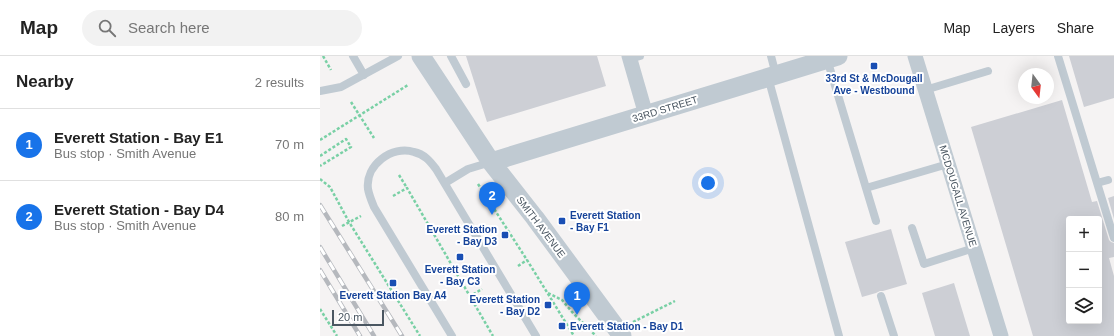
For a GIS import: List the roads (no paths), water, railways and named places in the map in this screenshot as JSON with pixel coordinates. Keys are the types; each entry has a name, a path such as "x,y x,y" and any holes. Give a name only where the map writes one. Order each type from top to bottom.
{"street":[{"name":"SMITH AVENUE","path":"421,56 491,162 535,218 627,329"},
{"name":"MCDOUGALL AVENUE","path":"914,56 1001,336"},
{"path":"633,57 646,115"},
{"name":"33RD STREET","path":"491,162 831,57"}],"lane":[{"path":"353,56 364,75"},
{"path":"320,91 342,87 398,56"},
{"path":"451,56 466,84"},
{"path":"771,56 772,76 839,336"},
{"path":"1058,56 1114,238"},
{"path":"831,57 876,220"},
{"path":"925,90 988,71"},
{"path":"452,336 374,207 368,190 369,179 375,166 385,156 399,151 414,152 428,159 445,183 536,336"},
{"path":"445,183 468,169 491,162"},
{"path":"866,188 948,164"},
{"path":"1097,183 1108,180"},
{"path":"912,228 924,264 974,248"},
{"path":"881,296 894,336"}],"railway":[{"path":"320,205 402,336"},
{"path":"320,247 374,336"},
{"path":"320,270 360,336"}],"place":[{"name":"33rd St & McDougall Ave - Westbound","path":"874,66"},
{"name":"Everett Station - Bay D4","path":"492,215"},
{"name":"Everett Station - Bay F1","path":"562,221"},
{"name":"Everett Station - Bay D3","path":"505,235"},
{"name":"Everett Station - Bay C3","path":"460,257"},
{"name":"Everett Station Bay A4","path":"393,283"},
{"name":"Everett Station - Bay D2","path":"548,305"},
{"name":"Everett Station - Bay E1","path":"577,315"},
{"name":"Everett Station - Bay D1","path":"562,326"}]}
